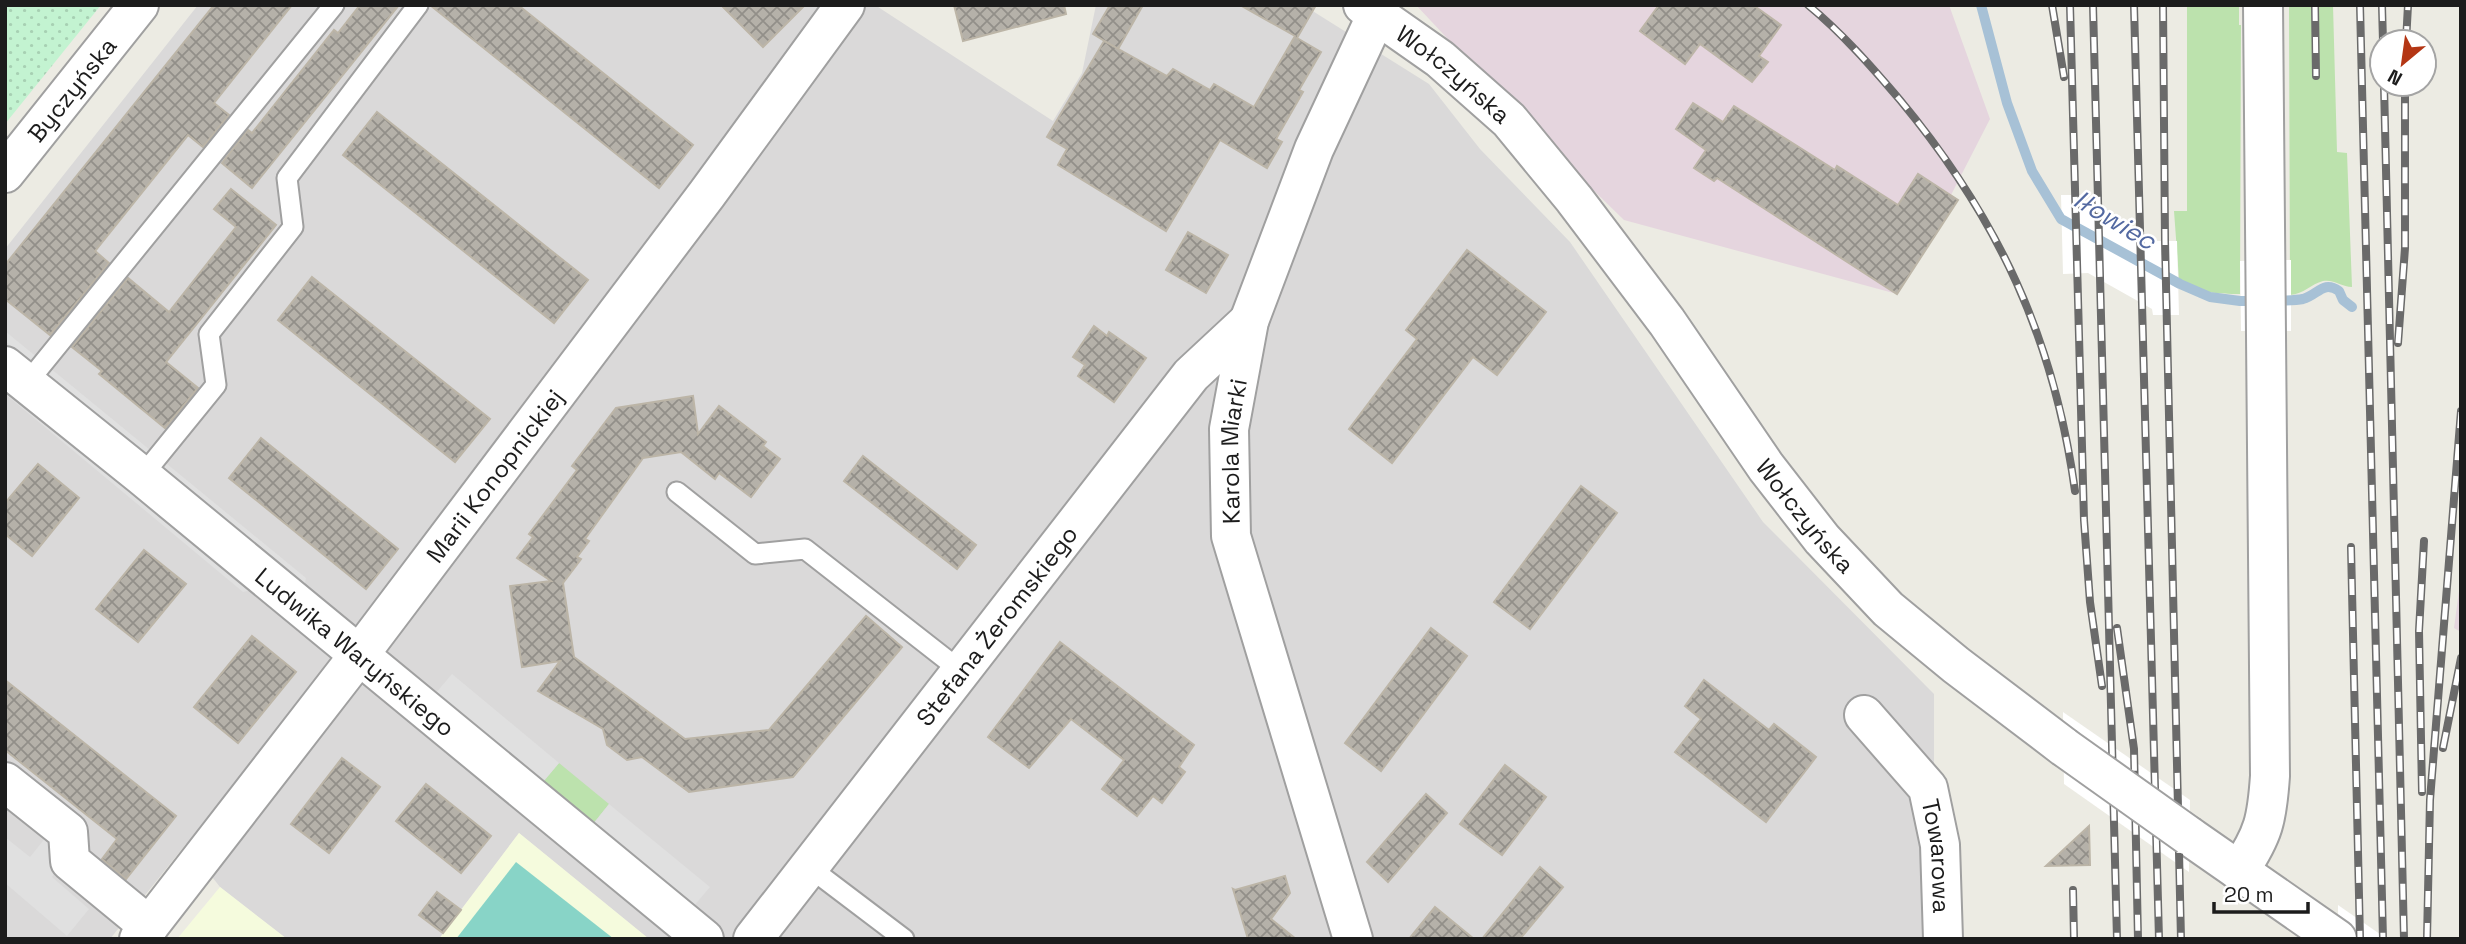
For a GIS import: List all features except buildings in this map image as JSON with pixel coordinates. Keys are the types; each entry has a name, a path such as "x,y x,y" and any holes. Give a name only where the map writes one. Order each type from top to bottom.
{"street":[{"name":"Byczyńska","path":"5,173 139,5"},
{"name":"Marii Konopnickiej","path":"144,932 359,655 707,194 845,5"},
{"path":"2239,871 2262,834 2267,813 2270,775 2263,5"},
{"name":"Karola Miarki","path":"1353,939 1231,537 1229,429 1249,321 1370,10"},
{"name":"Wołczyńska","path":"1370,10 1440,59 1509,120 1574,199 1659,312 1766,467 1822,540 1888,609 1955,666 2064,747 2337,939"},
{"name":"Stefana Żeromskiego","path":"753,939 1191,375 1249,321"},
{"name":"Ludwika Waryńskiego","path":"16,374 704,939"},
{"name":"Towarowa","path":"1864,715 1928,788 1940,845 1943,939"},
{"path":"5,782 68,832 70,861 144,932"}],"lane":[{"path":"16,374 334,5"},
{"path":"142,476 216,385 209,334 293,227 287,178 418,5"},
{"path":"677,492 755,554 805,549 961,671"},
{"path":"809,867 904,939"}],"shaded area":[{"path":"5,5 101,5 5,124"},
{"path":"198,5 875,5 1053,121 1082,73 1096,5 1303,5 1429,84 1480,149 1570,242 1763,522 1934,694 1934,939 649,939 519,833 439,939 287,939 220,887 186,844 110,939 5,939 5,249"},
{"path":"1416,5 1949,5 1990,119 1951,195 1958,200 1897,294 1624,220 1546,144"},
{"path":"5,331 306,578 304,589 5,341"},
{"path":"5,383 252,590 243,592 5,394"},
{"path":"2461,576 2461,632 2454,628"},
{"path":"452,674 559,763 543,782 435,694"},
{"path":"609,804 710,887 694,906 593,824"},
{"path":"54,827 64,860 52,877 89,909 67,936 5,883 5,837 30,857"},
{"path":"519,833 649,939 439,939"},
{"path":"516,862 614,939 456,939"},
{"path":"220,887 287,939 177,939"}],"green space":[{"path":"2187,5 2239,5 2240,294 2200,290 2179,279 2174,211 2187,211"},
{"path":"2289,5 2333,5 2337,152 2347,153 2352,287 2323,281 2290,295"},
{"path":"559,763 609,804 593,824 543,782"}],"pier":[{"path":"2061,195 2081,195 2086,207 2151,241 2177,241 2179,315 2153,315 2152,309 2088,273 2063,274"},
{"path":"2291,260 2291,331 2241,331 2240,261"},
{"path":"2063,712 2190,800 2189,872 2064,784"},
{"path":"2338,905 2387,939 2338,939"}],"waterway":[{"name":"Iłowiec","path":"1981,5 2007,103 2032,171 2061,219 2180,284 2210,297 2259,301"},
{"name":"Iłowiec","path":"2274,301 2303,299 2329,287 2339,291 2343,300 2352,307"}],"railway":[{"path":"1808,5 1844,38 1900,100 1935,144 1993,235 2016,282 2053,382 2075,491"},
{"path":"2052,5 2064,77"},
{"path":"2070,5 2084,520 2090,602 2102,686"},
{"path":"2093,5 2117,939"},
{"path":"2134,5 2159,939"},
{"path":"2163,5 2165,241 2181,939"},
{"path":"2315,5 2316,76"},
{"path":"2360,5 2383,939"},
{"path":"2382,5 2383,28"},
{"path":"2407,28 2408,5"},
{"path":"2384,98 2404,939"},
{"path":"2398,343 2405,248 2405,98"},
{"path":"2427,939 2430,800 2461,411"},
{"path":"2422,792 2419,631 2424,541"},
{"path":"2351,547 2360,939"},
{"path":"2117,628 2134,749 2138,939"},
{"path":"2443,748 2461,658"},
{"path":"2073,890 2074,939"}]}
